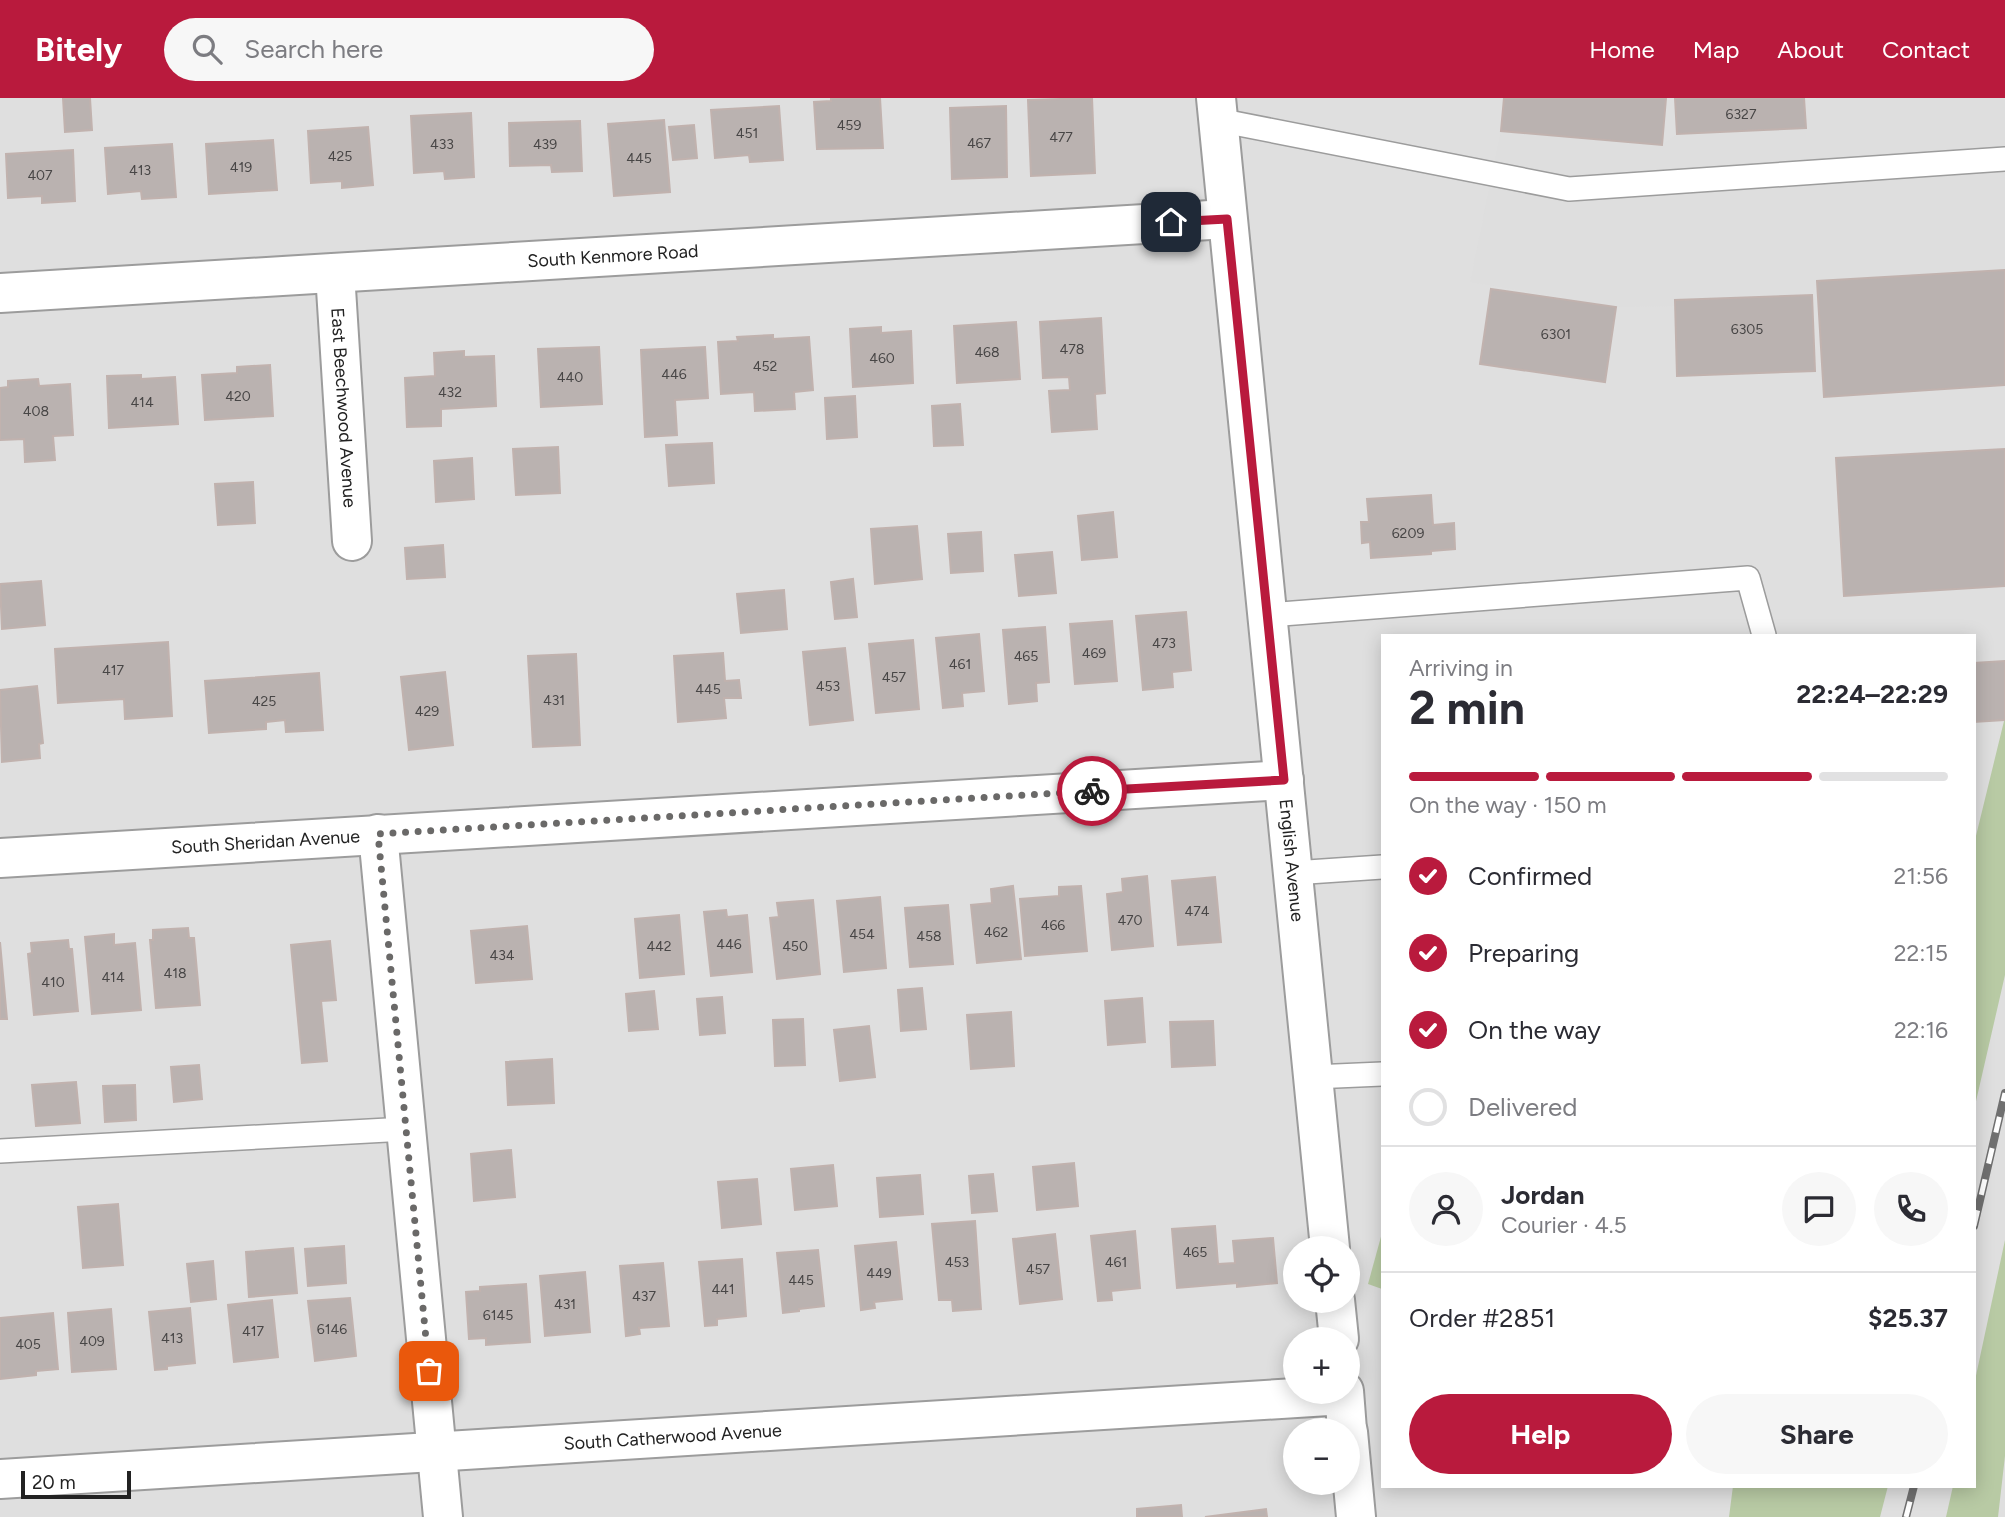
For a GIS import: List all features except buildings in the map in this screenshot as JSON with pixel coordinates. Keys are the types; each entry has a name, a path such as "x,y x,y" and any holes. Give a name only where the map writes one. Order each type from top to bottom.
{"street":[{"name":"English Avenue","path":"1217,109 1329,1236"},
{"name":"South Kenmore Road","path":"0,293 1227,219"},
{"name":"East Beechwood Avenue","path":"335,273 352,541"},
{"name":"South Sheridan Avenue","path":"0,858 1284,780"},
{"path":"378,834 443,1517"},
{"path":"1346,1412 1356,1517"},
{"name":"South Catherwood Avenue","path":"0,1479 437,1452 1346,1412"}],"lane":[{"path":"1217,109 1569,190 2005,159"},
{"path":"1268,615 1748,579 1765,634"},
{"path":"1293,873 1381,867"},
{"path":"1313,1077 1381,1074"},
{"path":"0,1152 406,1129"}],"shaded area":[{"path":"0,98 2005,98 2005,1517 0,1517"},
{"path":"1821,98 2005,98 2005,270 1818,281 1812,295 1675,300 1675,306 1616,307 1470,282 1501,131 1662,145 1677,134 1805,128 1804,101"}],"green space":[{"path":"2005,717 2005,975 1976,1101 1976,836"},
{"path":"1381,1237 1381,1289 1368,1284"},
{"path":"2005,1240 2005,1456 1998,1517 1946,1517 1953,1488 1976,1488 1976,1376"},
{"path":"1733,1488 1887,1488 1880,1517 1729,1517"}],"railway":[{"path":"1976,1217 2005,1093"},
{"path":"1906,1517 1913,1488"}],"way so far":[{"path":"429,1371 378,834 1092,791"}],"route":[{"path":"1092,791 1284,780 1227,219 1171,222"}]}
